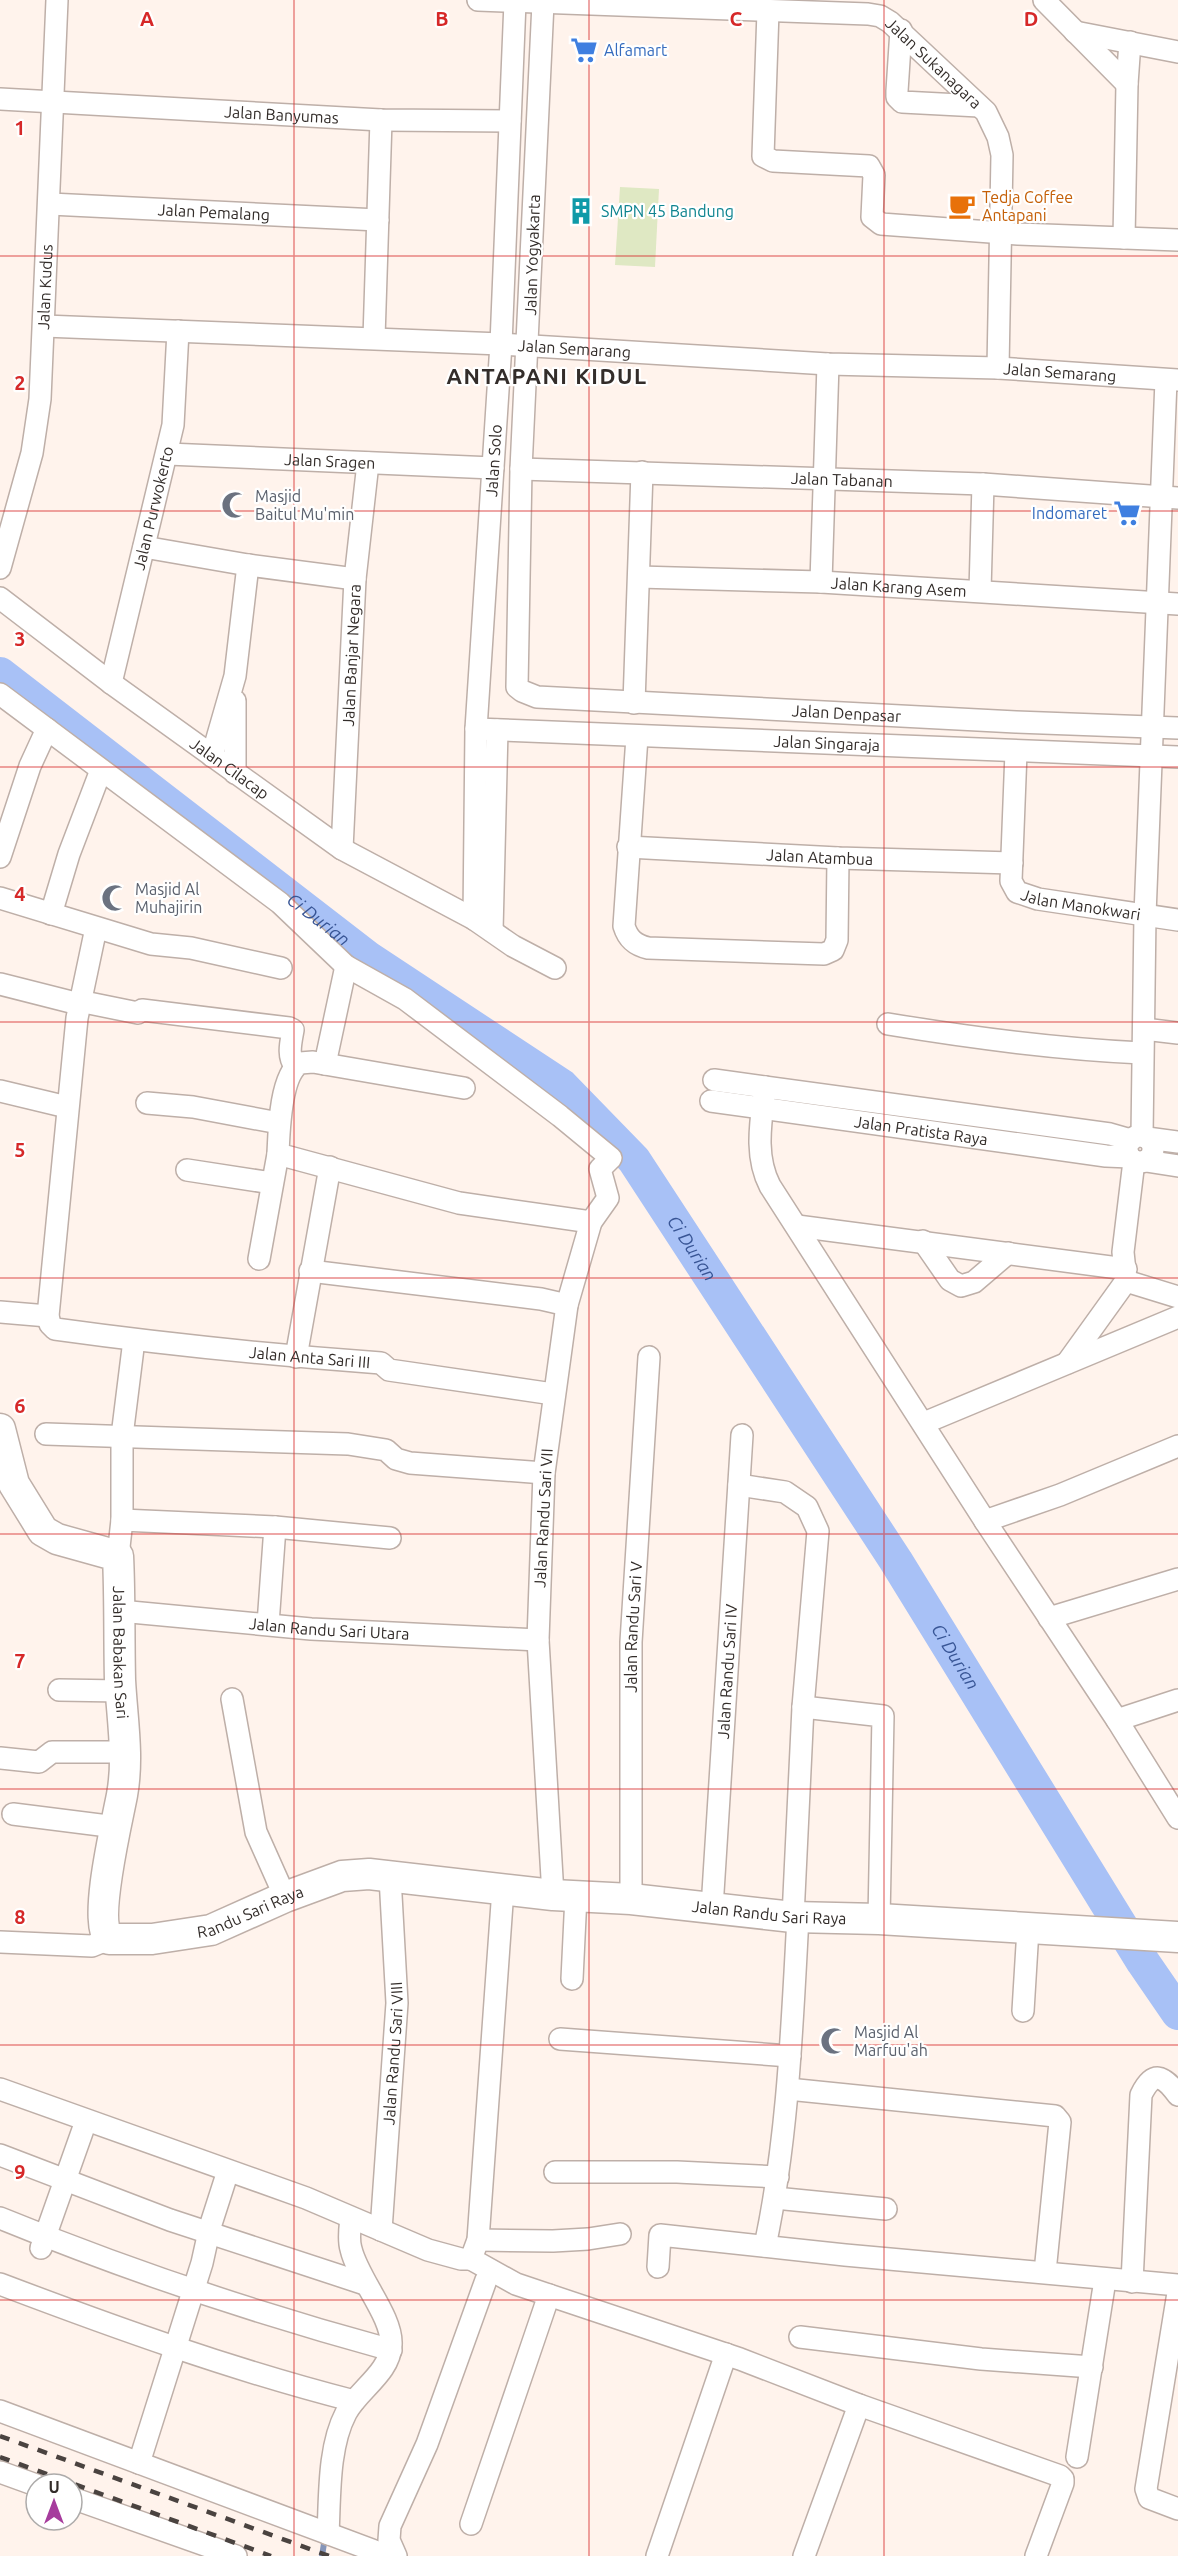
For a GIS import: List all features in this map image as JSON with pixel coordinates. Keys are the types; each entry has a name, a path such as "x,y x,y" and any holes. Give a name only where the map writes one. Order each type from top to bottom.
{"street":[{"name":"Jalan Kudus","path":"0,568 32,453 40,399 57,0"},
{"name":"Jalan Sukanagara","path":"478,0 679,4 768,11 868,14 880,16 900,30 979,106 992,124 1002,155 998,368"},
{"path":"1044,0 1127,84"},
{"name":"Jalan Solo","path":"474,919 486,729 493,468 515,345 510,121 515,2"},
{"name":"Jalan Yogyakarta","path":"517,687 521,469 515,345 543,3"},
{"path":"768,11 763,156 773,161 869,166 874,175 873,217 881,224 1178,240"},
{"path":"900,30 897,98 902,102 979,106"},
{"path":"1075,32 1178,52"},
{"path":"1124,238 1130,42"},
{"name":"Jalan Banyumas","path":"0,99 381,120 510,121"},
{"path":"374,339 381,120"},
{"name":"Jalan Pemalang","path":"50,204 378,219"},
{"name":"Jalan Semarang","path":"44,326 515,345 828,364 998,368 1172,380"},
{"name":"Jalan Purwokerto","path":"111,683 168,454 173,425 178,331"},
{"path":"821,582 828,364"},
{"path":"1067,1364 1126,1275 1123,1252 1139,1150 1144,1029 1145,915 1153,742 1168,604 1172,380"},
{"name":"Jalan Sragen","path":"168,454 493,468"},
{"name":"Jalan Banjar Negara","path":"342,849 355,579 368,463"},
{"name":"Jalan Tabanan","path":"521,469 983,484 1170,498"},
{"path":"634,703 642,472"},
{"path":"981,591 983,484"},
{"path":"144,547 248,565 355,579"},
{"path":"235,773 235,676 248,565"},
{"name":"Jalan Karang Asem","path":"639,577 821,582 1168,604"},
{"name":"Jalan Cilacap","path":"0,598 111,683 342,849 474,919 513,946 555,968"},
{"path":"212,756 235,676"},
{"name":"Jalan Denpasar","path":"517,687 537,697 1153,742 1178,728"},
{"path":"0,694 280,903 346,966 325,1064"},
{"path":"0,857 30,765 47,729"},
{"name":"Jalan Solo","path":"486,729 492,931"},
{"name":"Jalan Singaraja","path":"486,729 1016,752 1153,742 1178,757"},
{"path":"637,737 624,926 632,941 648,948 824,954 833,950 837,940 838,858"},
{"name":"Jalan Manokwari","path":"1016,752 1011,881 1017,892 1028,897 1178,920"},
{"path":"51,914 69,854 101,770"},
{"name":"Jalan Atambua","path":"628,847 838,858 1012,863"},
{"path":"0,898 151,944 190,948 281,968"},
{"path":"0,1312 48,1317 79,1003 96,928"},
{"name":"Jalan Randu Sari VII","path":"346,966 405,999 560,1116 611,1158 600,1169 608,1197 591,1222 567,1305 543,1473 538,1640 572,1979"},
{"path":"10,986 79,1003 138,1013 142,1010 289,1028 293,1030 291,1061 294,1066"},
{"path":"888,1024 953,1035 1080,1050 1142,1053"},
{"path":"1144,1029 1178,1033"},
{"path":"259,1259 278,1154 279,1123 289,1075 294,1066 304,1062 325,1064 464,1089"},
{"path":"0,1091 67,1107"},
{"name":"Jalan Pratista Raya","path":"712,1091 764,1097 1106,1156 1178,1142"},
{"path":"764,1097 759,1156 762,1170 985,1521 1176,1811"},
{"path":"147,1102 193,1107 279,1123"},
{"name":"Jalan Pratista Raya","path":"1139,1150 1178,1166"},
{"path":"278,1154 459,1203 591,1222"},
{"path":"296,1357 330,1167"},
{"path":"186,1170 272,1184"},
{"path":"798,1226 1008,1253 1126,1275 1178,1297"},
{"path":"923,1241 950,1280 961,1286 974,1282 1008,1253"},
{"path":"310,1271 541,1299 567,1305"},
{"name":"Jalan Anta Sari III","path":"48,1317 55,1329 134,1340 296,1357 381,1363 389,1370 554,1394"},
{"path":"924,1423 1178,1317"},
{"path":"0,1429 7,1483 43,1531 57,1539 118,1556 122,1520 122,1436 134,1340"},
{"name":"Jalan Randu Sari V","path":"631,1899 631,1642 649,1357"},
{"path":"46,1434 348,1444 386,1450 396,1458 410,1463 543,1473"},
{"name":"Jalan Randu Sari IV","path":"712,1908 742,1435"},
{"path":"985,1521 1060,1495 1178,1446"},
{"path":"739,1485 785,1492 807,1507 818,1531 803,1707 788,2089 777,2187 765,2246"},
{"path":"122,1520 275,1527 390,1538"},
{"path":"268,1624 275,1527"},
{"name":"Jalan Babakan Sari","path":"109,1939 105,1934 103,1924 104,1897 123,1791 125,1752 121,1691 118,1556"},
{"path":"1049,1618 1178,1579"},
{"name":"Jalan Randu Sari Utara","path":"120,1611 311,1629 538,1640"},
{"path":"59,1690 121,1691"},
{"path":"232,1699 256,1832 285,1897"},
{"path":"1117,1720 1178,1700"},
{"path":"803,1707 883,1716 879,1919"},
{"path":"0,1758 39,1762 52,1752 125,1752"},
{"path":"13,1814 116,1827"},
{"name":"Randu Sari Raya","path":"109,1939 152,1939 211,1930 285,1897 342,1876 369,1874 390,1877"},
{"name":"Jalan Randu Sari Raya","path":"390,1877 796,1917 879,1919 1164,1936"},
{"name":"Jalan Randu Sari VIII","path":"381,2230 397,2003 390,1877"},
{"path":"475,2249 503,1889"},
{"path":"1023,2011 1028,1929"},
{"path":"0,1942 92,1946 109,1939"},
{"path":"560,2039 790,2056"},
{"path":"1132,2282 1141,2096 1146,2083 1161,2078 1168,2082 1178,2095"},
{"path":"0,2089 306,2198 428,2250 461,2259 475,2249 620,2234"},
{"path":"788,2089 1055,2116 1060,2122 1047,2262"},
{"path":"42,2243 86,2121"},
{"path":"0,2155 170,2220 365,2284"},
{"path":"139,2463 228,2170"},
{"path":"555,2172 677,2172 777,2187 886,2210"},
{"path":"0,2218 42,2243 193,2288 298,2324 391,2350"},
{"path":"326,2533 333,2457 338,2431 354,2401 386,2362 391,2350 388,2325 365,2284 350,2248 351,2218"},
{"path":"658,2267 660,2235 1105,2280 1178,2285"},
{"path":"475,2249 516,2284 726,2354 1063,2479 1036,2556"},
{"path":"396,2556 388,2540 390,2526 427,2444 486,2280"},
{"path":"1077,2457 1105,2280"},
{"path":"0,2284 75,2313 292,2385 354,2401"},
{"path":"1178,2294 1146,2489 1149,2498 1178,2509"},
{"path":"471,2524 549,2295"},
{"path":"800,2337 981,2359 1092,2367"},
{"path":"657,2556 726,2354"},
{"path":"804,2556 859,2405"},
{"path":"0,2411 387,2556"},
{"path":"0,2472 24,2481"},
{"path":"84,2502 236,2556"}],"green space":[{"path":"620,187 659,189 655,267 615,265"}],"waterway":[{"name":"Ci Durian","path":"0,674 368,958 562,1086 634,1160 896,1561 1143,1962 1178,2013"},
{"path":"322,2556 325,2537"}],"railway":[{"path":"0,2436 329,2556"},
{"path":"0,2457 271,2556"}],"place":[{"name":"Alfamart","path":"584,50"},
{"name":"Tedja Coffee Antapani","path":"962,206"},
{"name":"SMPN 45 Bandung","path":"581,211"},
{"name":"Masjid Baitul Mu'min","path":"235,505"},
{"name":"Indomaret","path":"1127,513"},
{"name":"Masjid Al Muhajirin","path":"115,898"},
{"name":"Masjid Al Marfuu'ah","path":"834,2041"}],"district":[{"name":"ANTAPANI KIDUL","path":"547,376"}]}
